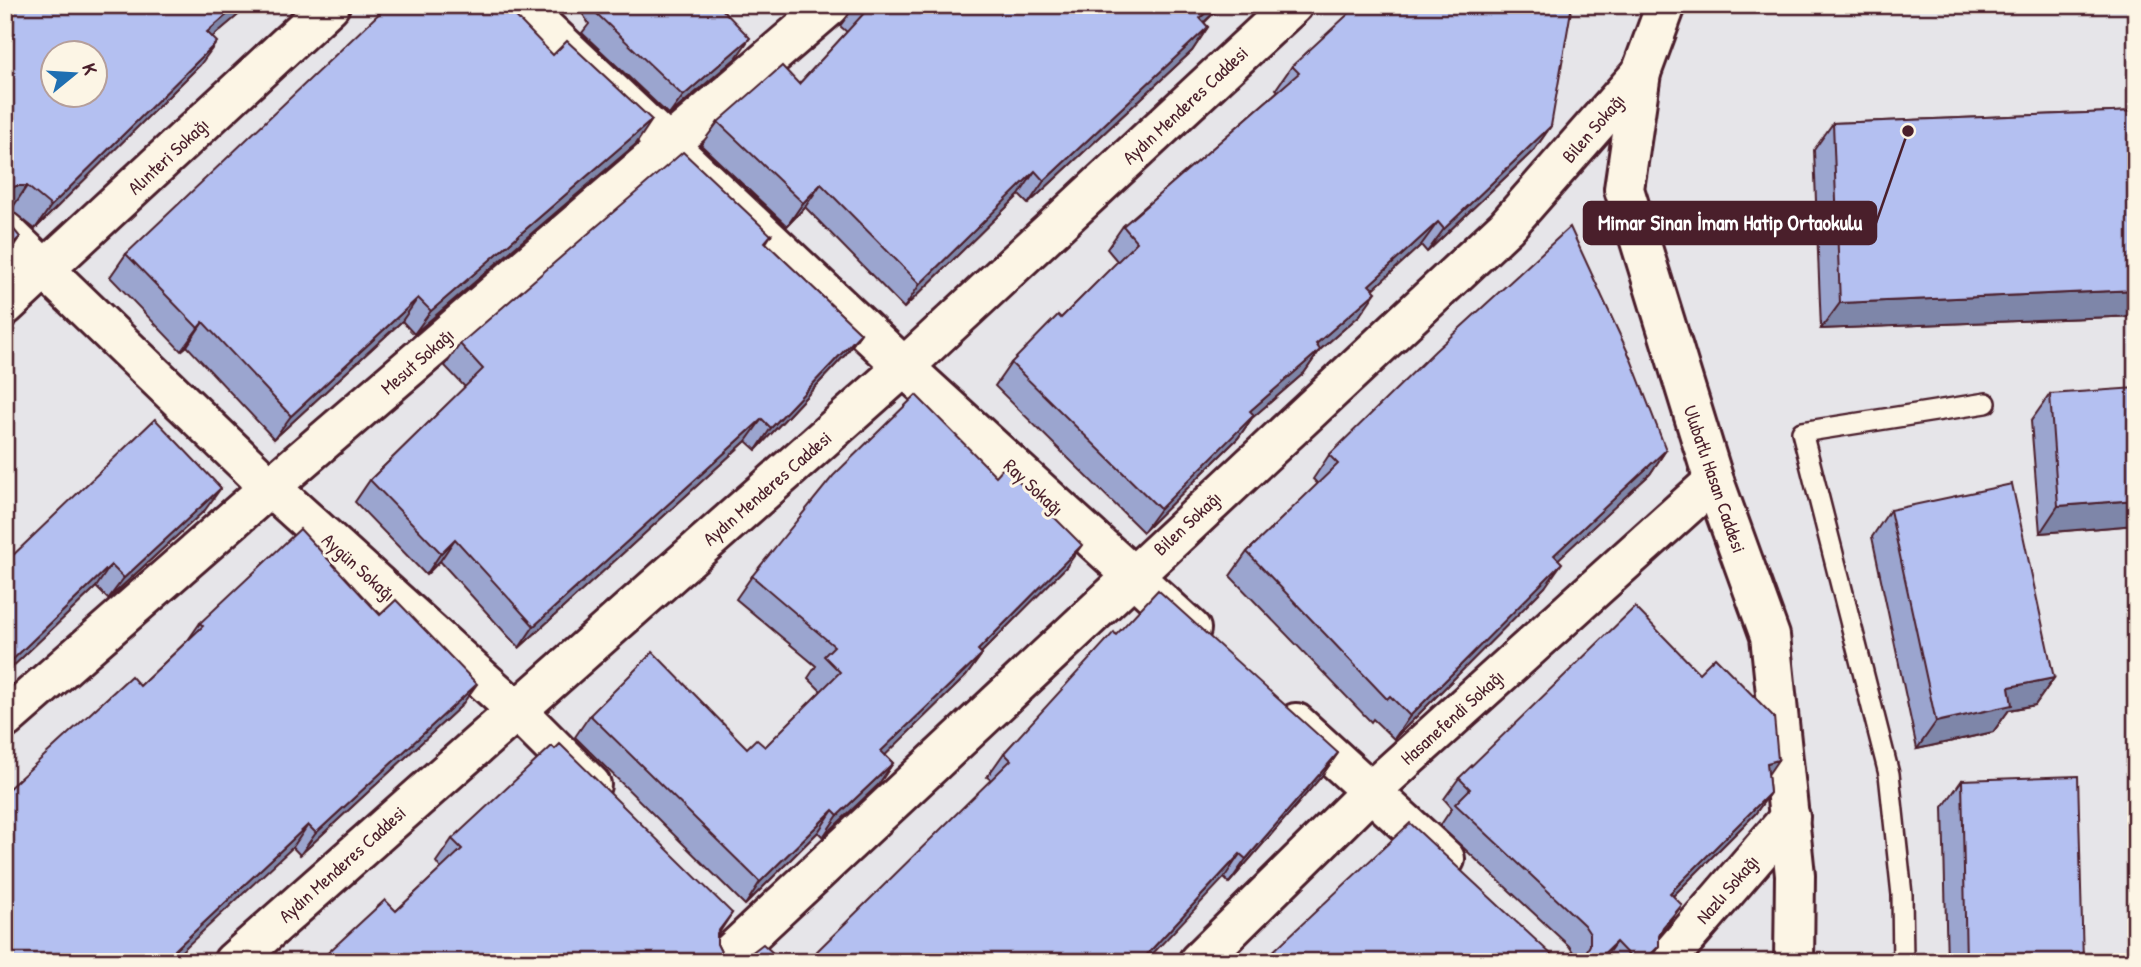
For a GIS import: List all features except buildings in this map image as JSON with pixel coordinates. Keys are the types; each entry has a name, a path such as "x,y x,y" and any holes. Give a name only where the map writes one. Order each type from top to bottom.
{"street":[{"name":"Alınteri Sokağı","path":"5,306 330,5"},
{"name":"Ray Sokağı","path":"520,5 904,367 1221,656"},
{"name":"Mesut Sokağı","path":"5,719 270,487 831,5"},
{"name":"Ulubatlı Hasan Caddesi","path":"1666,5 1641,73 1624,189 1714,481 1770,636 1795,875 1794,962"},
{"name":"Aydın Menderes Caddesi","path":"233,962 515,709 904,367 1284,8"},
{"name":"Bilen Sokağı","path":"747,954 1131,576 1506,227 1641,73"},
{"name":"Aygün Sokağı","path":"5,231 270,487 515,709 612,805"},
{"name":"Hasanefendi Sokağı","path":"1198,962 1372,790 1714,481"},
{"path":"1272,701 1473,885"},
{"name":"Nazlı Sokağı","path":"1665,962 1790,817"},
{"path":"718,911 747,954"}],"lane":[{"path":"1903,962 1902,895 1889,775 1802,432 1986,403"}],"place":[{"name":"Mimar Sinan İmam Hatip Ortaokulu","path":"1908,131"}]}
